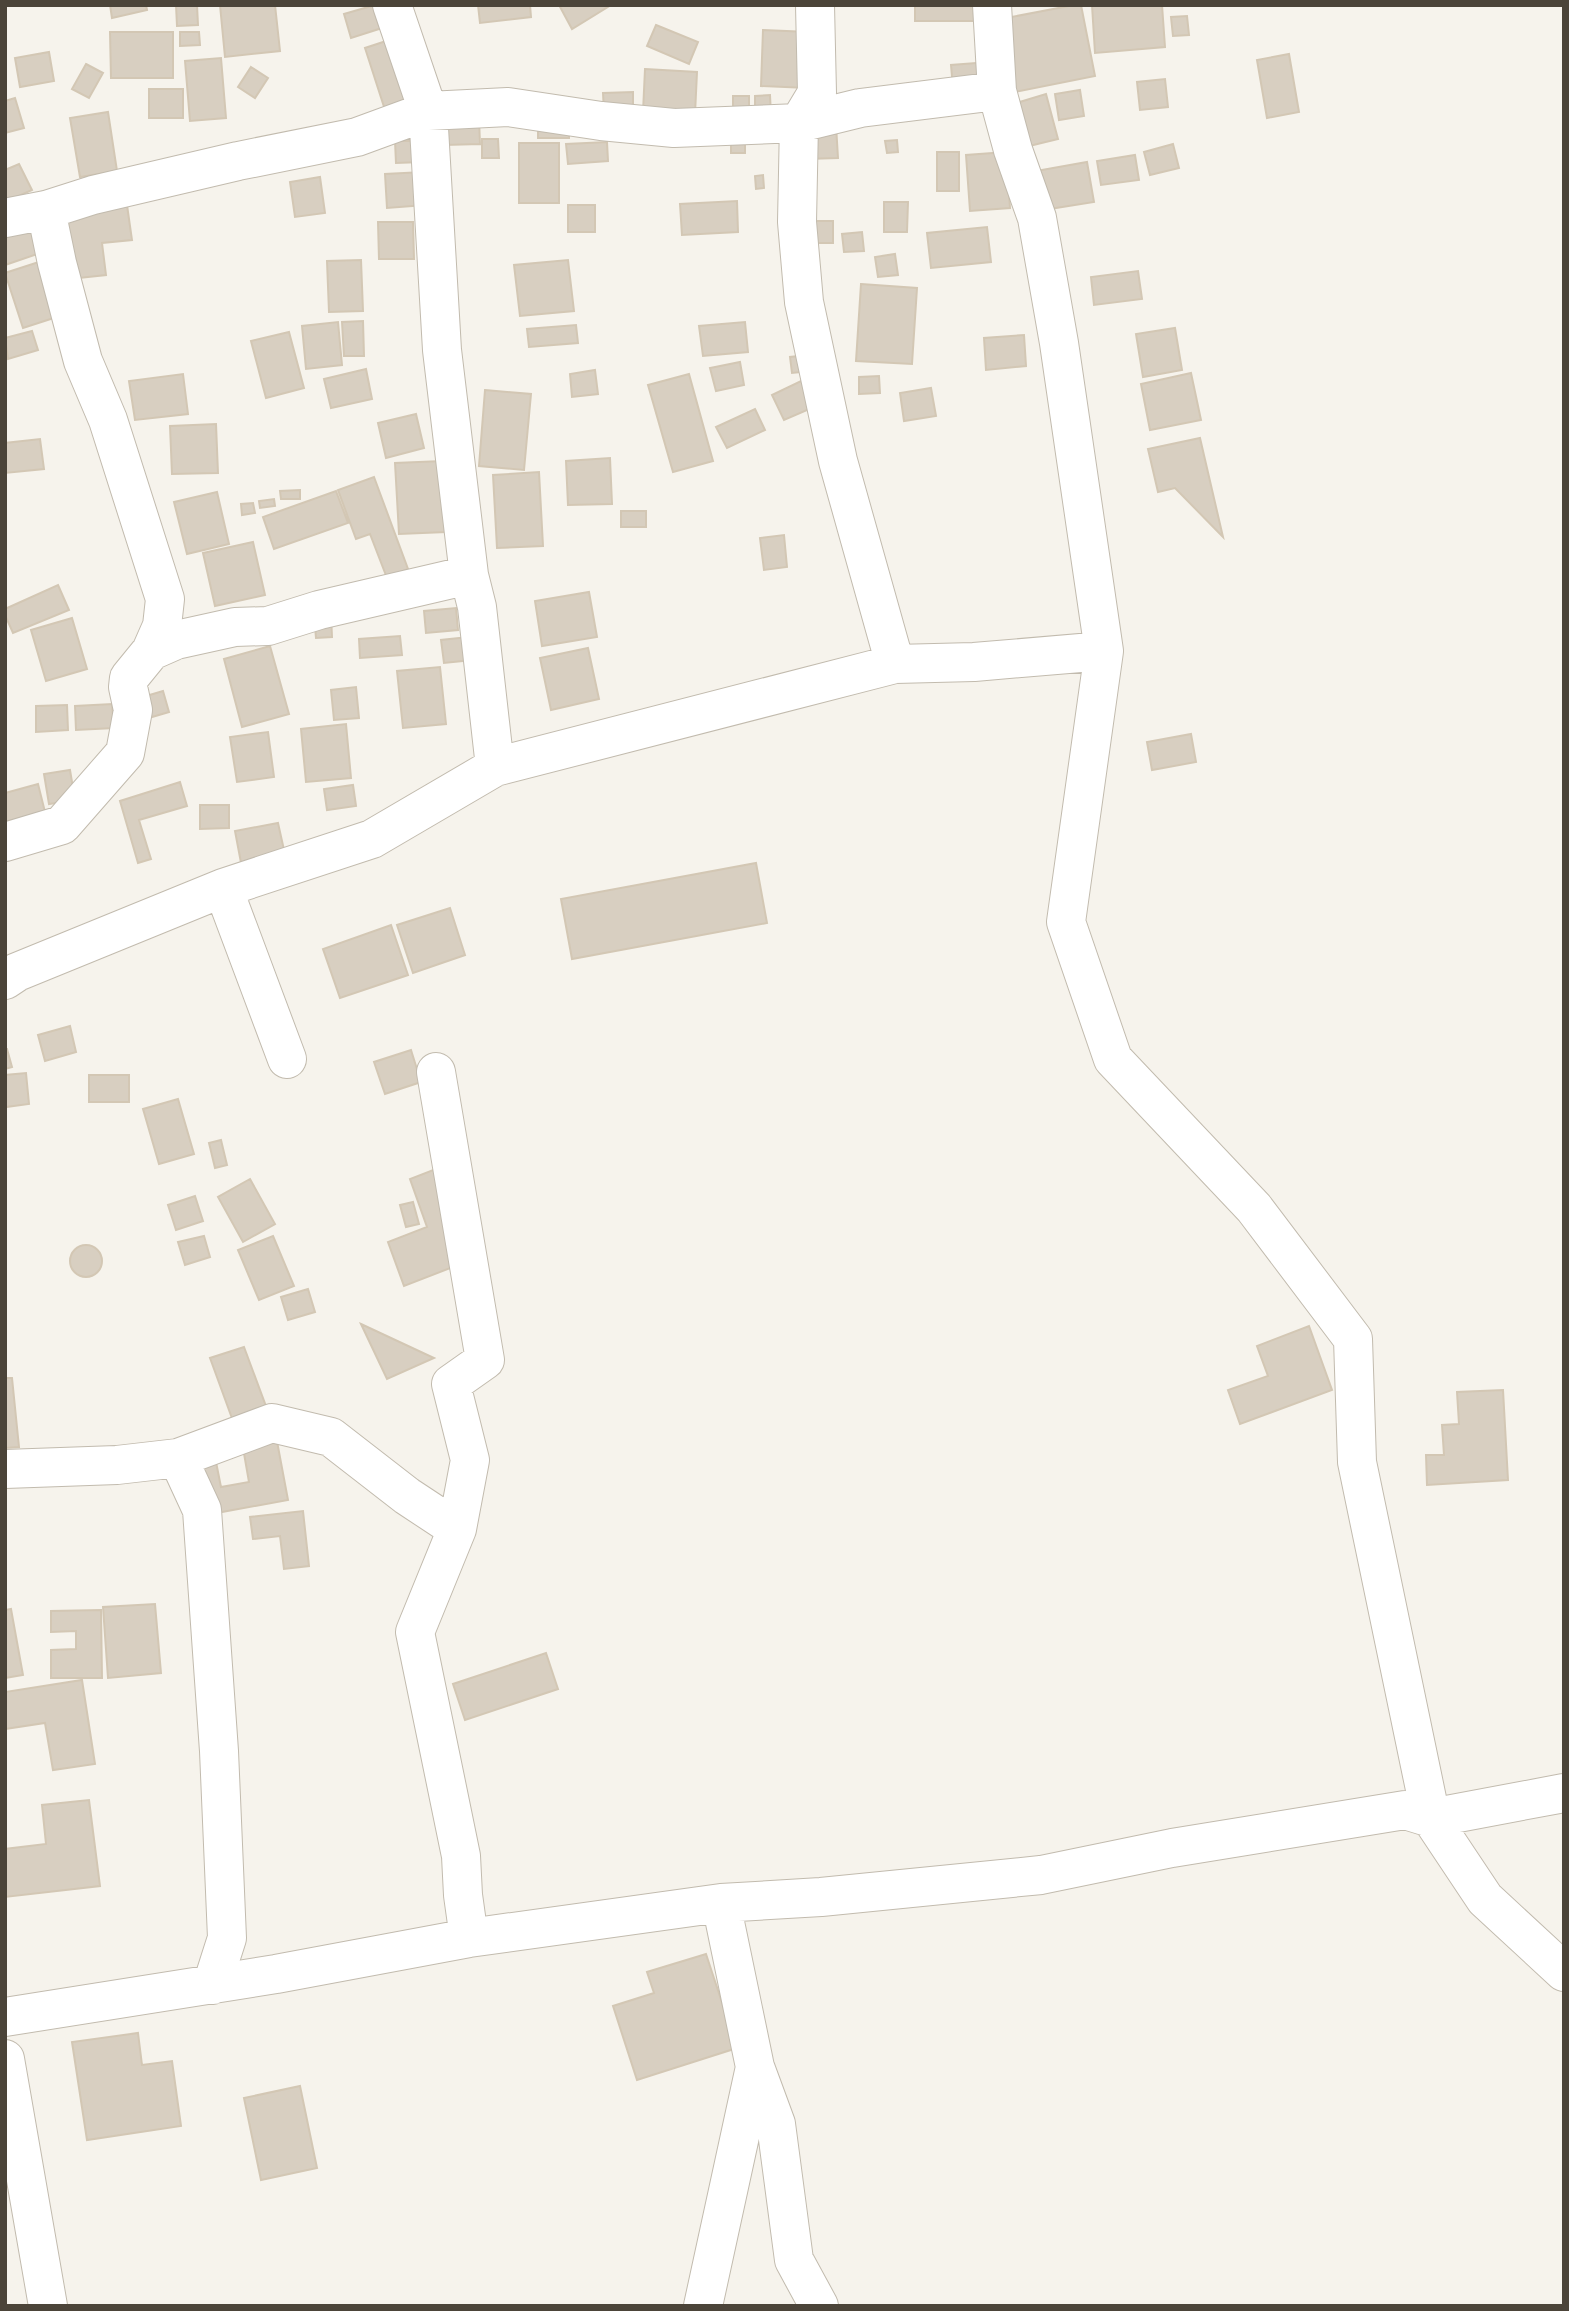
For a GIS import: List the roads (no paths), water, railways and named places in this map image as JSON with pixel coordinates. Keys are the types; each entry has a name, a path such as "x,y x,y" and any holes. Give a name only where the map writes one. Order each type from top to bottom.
{"street":[{"path":"392,5 428,111 442,350 469,575 477,607 495,767"},
{"path":"815,5 817,93 799,123 797,222 804,302 838,461 895,664"},
{"path":"992,5 997,91 1013,150 1037,218 1061,357 1104,651 1066,922 1113,1059 1254,1209 1353,1339 1357,1462 1431,1818 1485,1899 1564,1972"},
{"path":"5,218 211,167 357,137 428,111 508,107 601,121 674,128 799,123 860,108 997,91"},
{"path":"5,842 62,825 125,753 133,710 128,687 129,678 151,651 162,626 165,599 108,420 83,361 46,210"},
{"path":"151,651 176,640 235,627 268,626 318,610 469,575"},
{"path":"5,980 17,972 223,888 372,839 495,767 895,664 974,662 1104,651"},
{"path":"223,888 287,1059"},
{"path":"436,1072 485,1360 450,1384 470,1460 457,1529 415,1632 461,1856 469,1938"},
{"path":"5,1469 117,1465 178,1458 272,1423 331,1437 407,1496 457,1529"},
{"path":"178,1458 202,1510 219,1751 228,1938 212,1985"},
{"path":"5,2017 212,1985 469,1938 721,1903 821,1898 1041,1875 1171,1847 1405,1810 1431,1818 1564,1793"},
{"path":"721,1903 755,2067 776,2124 794,2260 819,2306"},
{"path":"5,2059 48,2306"},
{"path":"703,2306 755,2067"}]}
